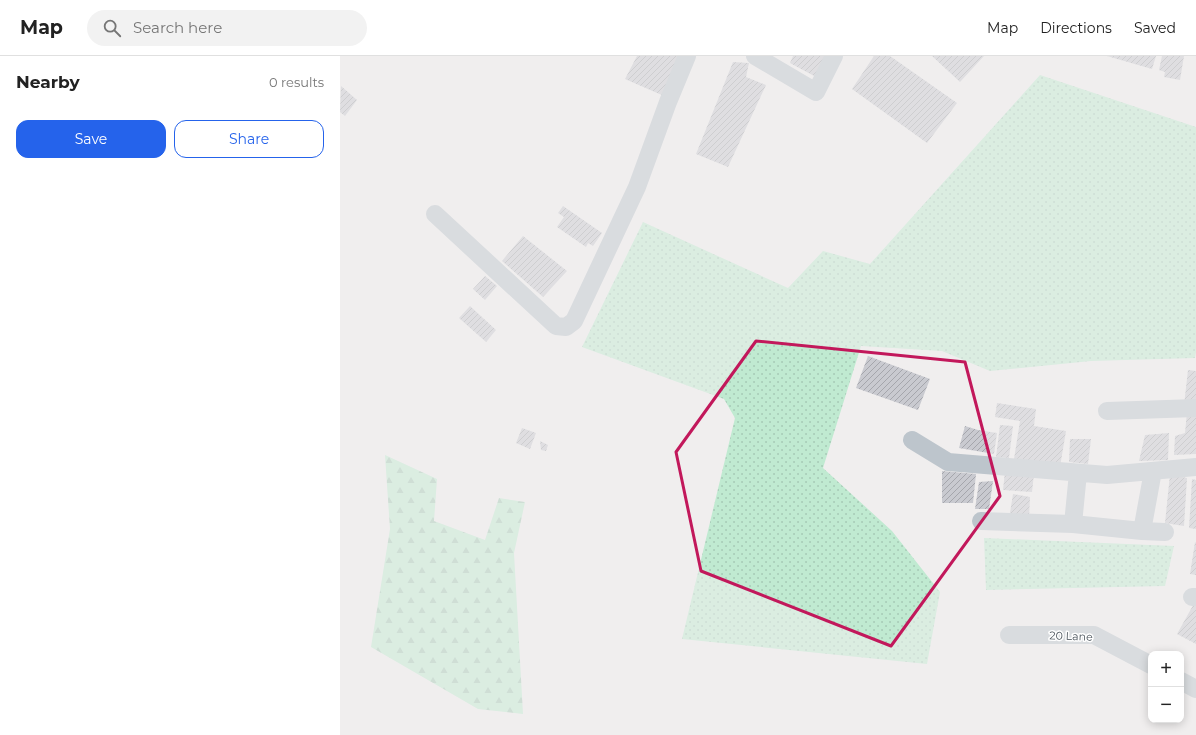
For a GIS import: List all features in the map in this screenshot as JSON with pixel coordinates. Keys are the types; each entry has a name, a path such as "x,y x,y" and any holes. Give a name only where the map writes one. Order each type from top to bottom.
{"street":[{"path":"435,214 556,326 566,327 574,321 637,187 668,102 687,56"},
{"path":"755,56 816,92 834,56"},
{"path":"1107,411 1196,408"},
{"path":"912,440 948,462 1107,475 1196,467"},
{"path":"1142,530 1153,471"},
{"path":"1074,524 1078,472"},
{"path":"981,522 1074,524 1165,532"},
{"name":"20 Lane","path":"1009,636 1094,635 1148,663"},
{"path":"1184,683 1196,689"}],"highlighted area":[{"path":"756,341 965,362 1000,496 891,646 701,571 676,452"}],"green space":[{"path":"1040,75 1196,127 1195,358 1091,361 990,371 942,351 861,346 823,468 892,531 940,592 927,664 682,639 735,418 724,399 582,347 643,222 788,288 823,251 870,264"},
{"path":"385,455 437,479 434,521 485,540 499,498 525,502 514,553 523,714 478,709 371,647 390,529"},
{"path":"984,538 1174,546 1165,586 986,590"}],"building":[{"path":"637,56 683,56 664,96 625,79"},
{"path":"793,56 829,56 816,77 790,63"},
{"path":"874,56 890,56 957,103 927,143 852,89"},
{"path":"932,56 984,56 960,82"},
{"path":"1107,56 1156,56 1152,69"},
{"path":"1162,56 1184,56 1180,80 1164,77 1165,72 1159,70"},
{"path":"733,62 749,63 746,77 766,85 728,167 696,154"},
{"path":"341,86 357,100 345,116 340,112"},
{"path":"563,206 602,233 593,246 588,243 586,247 557,227 564,217 558,213"},
{"path":"523,236 567,271 543,297 502,261"},
{"path":"485,276 497,286 485,300 473,289"},
{"path":"470,306 496,330 486,342 459,318"},
{"path":"868,356 930,379 918,410 856,388"},
{"path":"1188,370 1196,371 1196,404 1184,405"},
{"path":"997,403 1036,409 1034,426 1066,431 1060,467 1014,459 1020,421 995,417"},
{"path":"1196,410 1196,454 1174,455 1175,436 1185,433 1187,412"},
{"path":"1000,425 1013,426 1009,458 996,457"},
{"path":"965,426 997,433 994,454 959,448"},
{"path":"522,428 536,433 530,449 516,443"},
{"path":"1169,433 1168,460 1139,461 1145,435"},
{"path":"1070,439 1091,439 1088,464 1069,462"},
{"path":"540,441 548,445 546,451 541,450"},
{"path":"942,471 976,474 973,503 942,503"},
{"path":"1005,471 1034,474 1032,492 1003,490"},
{"path":"1170,474 1187,478 1184,526 1165,523"},
{"path":"1192,479 1196,480 1196,529 1189,528"},
{"path":"993,481 989,509 975,509 979,482"},
{"path":"1013,494 1030,497 1029,519 1009,519"},
{"path":"1195,542 1196,543 1196,575 1190,574"},
{"path":"1196,600 1196,644 1177,634"}]}
